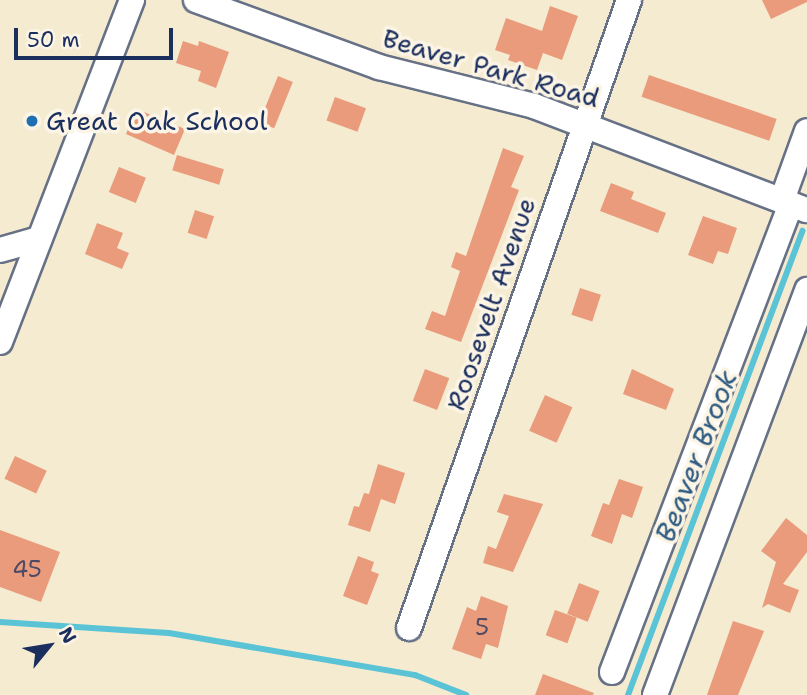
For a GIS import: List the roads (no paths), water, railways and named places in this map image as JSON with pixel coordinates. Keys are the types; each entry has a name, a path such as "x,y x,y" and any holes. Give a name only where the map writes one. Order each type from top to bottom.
{"street":[{"path":"0,342 132,0"},
{"name":"Beaver Park Road","path":"196,0 379,67 436,79 585,125 793,205"},
{"name":"Roosevelt Avenue","path":"409,628 629,0"},
{"path":"612,672 793,205 807,131"},
{"path":"0,250 40,239"},
{"path":"0,287 10,314"},
{"path":"656,695 807,290"}],"waterway":[{"name":"Beaver Brook","path":"628,695 802,231"},
{"name":"Beaver Brook","path":"0,622 169,633 415,675 466,695"}],"place":[{"name":"Great Oak School","path":"32,121"}]}
